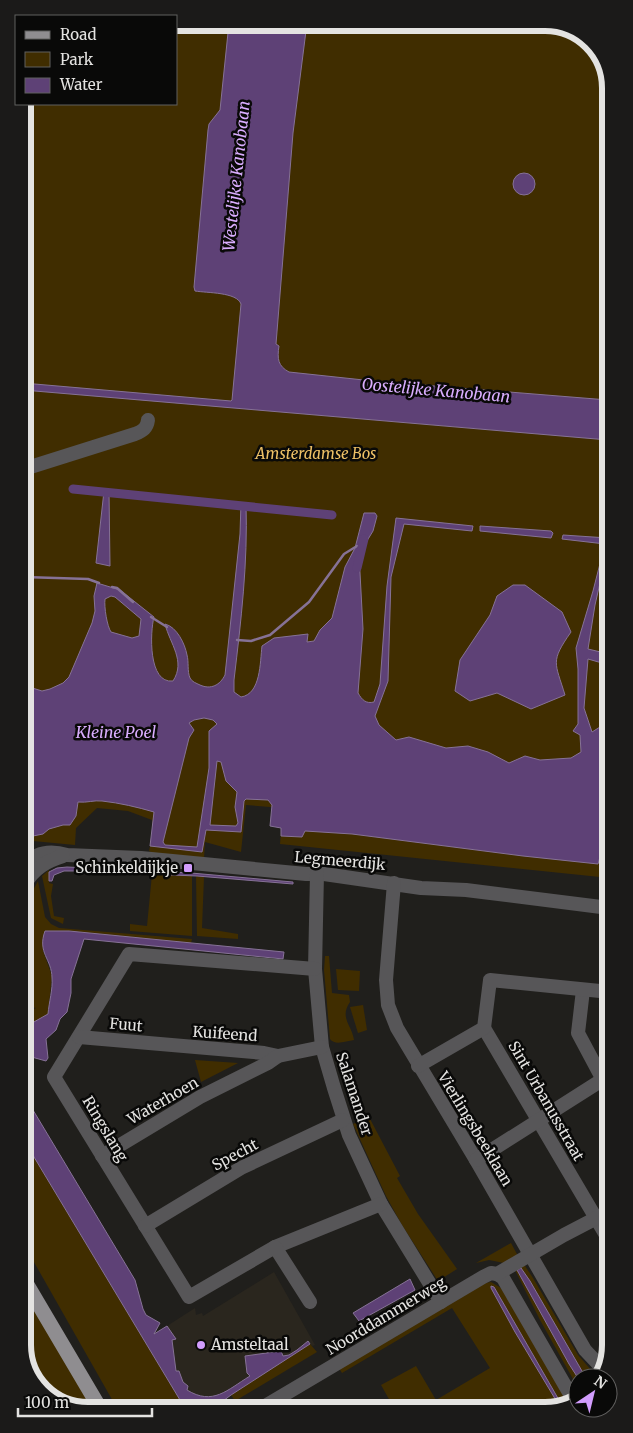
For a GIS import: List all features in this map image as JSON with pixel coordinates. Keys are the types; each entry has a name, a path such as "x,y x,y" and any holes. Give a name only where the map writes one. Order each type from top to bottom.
{"main road":[{"path":"31,1291 96,1402"}],"street":[{"path":"31,467 135,434 147,426 148,420"},
{"name":"Legmeerdijk","path":"31,859 44,853 55,852 141,858 297,874 317,874 422,888 466,890 602,907"},
{"name":"Legmeerdijk","path":"31,875 34,870 55,858 67,854"},
{"name":"Salamander","path":"317,874 315,969 322,1047 343,1120 381,1204 440,1302"},
{"name":"Vierlingsbeeklaan","path":"394,883 386,980 388,1005 397,1028 476,1160 585,1350 598,1364"},
{"name":"Ringslang","path":"315,969 129,954 54,1077 189,1297 275,1247 381,1204"},
{"path":"418,1066 484,1028 490,980 602,991"},
{"path":"476,1160 602,1080 578,1033 583,990"},
{"name":"Sint Urbanusstraat","path":"484,1028 602,1228"},
{"name":"Fuut","path":"79,1037 170,1045"},
{"name":"Kuifeend","path":"170,1045 264,1053 278,1056"},
{"name":"Kuifeend","path":"216,1090 278,1056 322,1047"},
{"name":"Waterhoen","path":"102,1156 200,1097 216,1090"},
{"name":"Specht","path":"145,1226 242,1168 343,1120"},
{"name":"Noorddammerweg","path":"272,1402 483,1277 491,1273 500,1276 530,1255 602,1215"},
{"path":"275,1247 310,1302"},
{"path":"500,1276 568,1391"}],"shaded area":[{"path":"274,1272 315,1345 312,1346 307,1342 289,1355 283,1356 226,1391 211,1398 203,1398 187,1390 188,1386 183,1382 179,1371 176,1371 172,1340 175,1338 167,1326 195,1308 196,1315 202,1313 203,1316"}],"green space":[{"name":"Amsterdamse Bos","path":"178,31 548,31 563,34 579,43 594,60 601,77 602,88 602,868 600,877 280,844 283,808 246,805 241,852 205,842 204,858 153,853 149,851 150,846 153,846 152,820 128,811 97,808 76,828 75,845 31,842 31,105 178,105"},
{"path":"49,870 49,883 53,884 51,896 54,916 64,918 63,924 51,918 42,876"},
{"path":"152,874 192,876 192,936 130,931 130,924 147,926"},
{"path":"196,876 204,877 202,928 238,934 238,939 197,936"},
{"path":"38,881 45,917 51,924 59,928 192,939 191,943 69,931 45,931 43,951 52,976 48,1014 31,1024 31,1011 36,1008 31,1007 31,894"},
{"path":"325,956 329,956 332,993 349,995 350,1002 346,1017 354,1040 338,1043 330,1039 324,970"},
{"path":"336,969 360,971 359,991 338,990"},
{"path":"363,1005 367,1030 358,1033 350,1007"},
{"path":"195,1060 238,1063 201,1082"},
{"path":"369,1117 400,1176 397,1178 418,1214 457,1269 438,1281 386,1196 353,1124"},
{"path":"31,1152 181,1402 113,1402 31,1257"},
{"path":"511,1243 518,1256 504,1263 489,1260 476,1263"},
{"path":"523,1263 578,1355 589,1368 580,1368 530,1281 517,1270 572,1368 568,1368 568,1370 515,1270"},
{"path":"491,1282 501,1288 566,1398 559,1400 492,1286 497,1300 556,1401 391,1402 381,1385 416,1366 436,1400 490,1368 452,1308 342,1373 337,1365 397,1336 395,1332"},
{"path":"31,1299 92,1402 77,1401 63,1396 48,1385 37,1370 31,1345"},
{"path":"310,1344 317,1352 235,1401 231,1395"}],"water":[{"path":"228,31 306,31 293,133 276,344 279,346 278,358 280,365 289,372 373,381 602,400 602,439 31,391 31,384 232,400 241,304 234,297 195,291 194,287 208,130 209,124 220,110"},
{"path":"524,173 532,176 535,184 532,192 524,195 516,192 513,184 516,176"},
{"path":"104,491 109,491 110,566 96,563"},
{"name":"Kleine Poel","path":"241,503 246,503 245,570 234,692 241,697 248,695 256,684 262,646 274,638 308,634 307,642 314,641 320,630 332,618 345,567 355,548 364,513 375,513 377,516 373,531 359,554 363,629 358,693 364,701 374,702 380,684 387,586 396,518 473,526 472,531 404,524 391,577 388,681 375,716 379,725 396,740 409,737 446,748 468,746 488,752 509,763 525,756 540,760 571,758 581,752 580,735 573,731 578,724 576,648 602,556 602,574 588,649 602,652 602,663 588,659 584,708 592,732 600,727 602,710 602,857 600,857 598,864 352,834 305,831 302,837 281,836 281,828 270,826 272,805 268,800 246,799 244,801 241,832 206,830 202,852 150,846 154,812 102,801 78,802 76,816 70,825 49,829 43,834 31,836 31,688 42,691 50,689 63,683 69,677 92,623 97,583 120,590 154,617 152,634 153,656 159,674 165,680 173,681 177,674 178,659 165,624 177,632 182,641 187,655 189,675 194,682 211,687 218,684 225,675 240,534","holes":["111,596 115,597 141,619 139,636 132,638 111,632 105,611 105,599","204,718 213,720 217,724 209,731 209,768 197,847 165,845 163,842 189,738 194,730 189,723","217,761 221,762 226,781 237,792 235,807 238,823 236,826 210,825"]},
{"path":"480,526 551,531 553,533 551,538 480,531"},
{"name":"Kleine Poel","path":"563,535 602,538 602,544 562,539"},
{"path":"513,585 525,585 562,612 571,632 557,656 556,662 565,695 531,709 497,693 470,701 455,691 460,660 490,615 497,596"},
{"path":"57,868 191,873 293,882 293,884 197,876 76,871 64,871 54,875 52,881 49,881 49,872"},
{"path":"45,931 69,931 284,952 283,959 84,939 71,979 71,993 67,1012 60,1019 56,1030 46,1039 48,1058 46,1061 31,1057 31,1024 48,1014 52,982 43,939"},
{"path":"31,1107 135,1280 146,1315 160,1323 154,1334 167,1326 176,1339 172,1340 176,1371 179,1371 183,1382 188,1386 187,1390 205,1397 220,1394 250,1376 247,1373 245,1356 281,1351 283,1356 289,1355 308,1341 310,1344 231,1395 224,1402 181,1402 31,1152"},
{"path":"521,1268 530,1281 580,1368 572,1368 517,1270"},
{"path":"410,1279 415,1290 359,1321 353,1313"},
{"path":"491,1286 494,1287 559,1400 556,1401"}],"waterway":[{"path":"73,489 332,515"},
{"path":"357,568 364,539"},
{"path":"237,640 251,641 270,635 309,602 344,554 357,546"},
{"path":"31,577 88,579 99,583"},
{"path":"112,587 117,588 133,602"},
{"path":"151,617 167,627"}],"place":[{"name":"Schinkeldijkje","path":"188,868"},
{"name":"Amsteltaal","path":"201,1345"}],"water label":[{"name":"Westelijke Kanobaan","path":"236,176"},
{"name":"Oostelijke Kanobaan","path":"436,390"}]}
